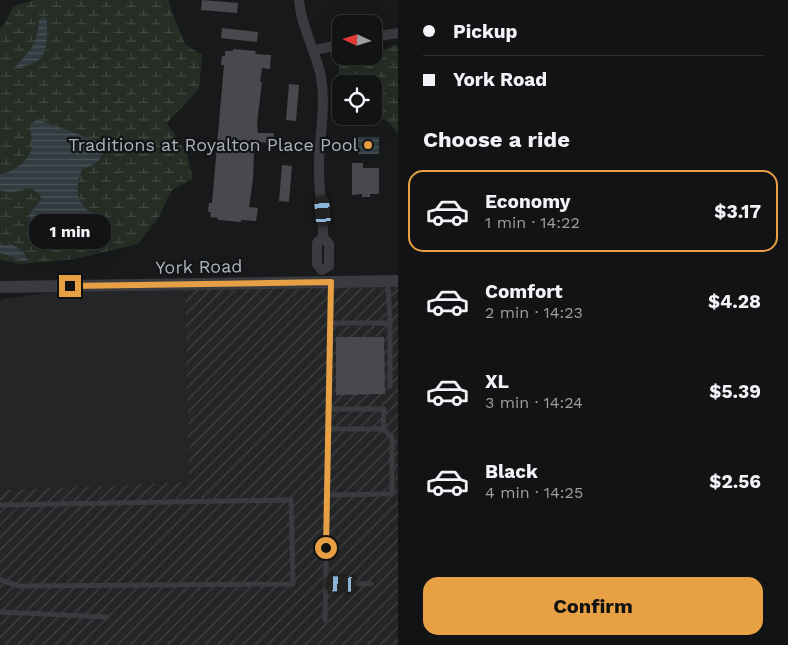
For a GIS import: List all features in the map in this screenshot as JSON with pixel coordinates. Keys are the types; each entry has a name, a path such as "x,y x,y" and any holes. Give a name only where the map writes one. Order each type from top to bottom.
{"street":[{"path":"299,0 301,15 321,78 323,104 319,162 323,237 318,243 317,264 325,278"},
{"path":"382,36 398,33"},
{"path":"313,50 332,47"},
{"name":"York Road","path":"0,287 325,278 393,281"}],"lane":[{"path":"325,278 330,323 325,620"},
{"path":"390,386 390,322 393,281"},
{"path":"330,323 390,322"},
{"path":"327,495 392,494 392,437 384,429 384,409 329,409"},
{"path":"329,429 384,429"},
{"path":"0,505 291,500 293,584 19,586 0,580"},
{"path":"326,583 371,584"},
{"path":"0,612 107,617"}],"shaded area":[{"path":"43,17 47,20 47,39 44,53 35,62 16,67 34,44 39,20"},
{"path":"37,119 104,144 99,159 91,166 82,170 78,184 81,203 94,215 106,221 107,232 102,235 79,238 55,245 51,238 31,228 29,214 41,200 40,195 36,191 29,188 11,192 0,190 0,174 21,165 31,151 30,125"},
{"name":"Traditions at Royalton Place Pool","path":"358,137 379,137 379,154 358,154"},
{"path":"0,243 5,246 10,243 23,251 28,262 0,253"},
{"path":"398,287 398,645 0,645 0,490 189,482 185,290"},
{"path":"185,290 189,482 0,490 0,301 46,293"}],"green space":[{"path":"34,0 169,0 185,44 202,55 199,89 167,123 187,154 193,179 172,190 159,217 138,244 75,259 20,264 0,260 0,28 5,24 13,6"},
{"path":"398,46 398,134 390,124 382,118 382,75 339,75 339,65 382,65 382,50"}],"building":[{"path":"202,0 238,3 237,13 201,10"},
{"path":"222,28 258,32 257,42 221,38"},
{"path":"233,49 256,51 255,54 271,55 270,69 262,68 257,123 258,133 274,133 273,143 258,142 254,151 249,207 258,208 256,221 218,220 218,218 210,217 211,212 208,212 209,203 212,203 224,65 221,65 222,56 225,56 225,51 233,51"},
{"path":"289,84 299,85 296,121 286,120"},
{"path":"352,163 363,163 363,168 379,168 379,194 370,194 370,197 362,197 362,194 352,195"},
{"path":"282,165 292,166 289,202 279,201"},
{"path":"336,337 384,337 385,394 336,395"}],"place":[{"name":"Traditions at Royalton Place Pool","path":"368,145"}],"route":[{"path":"70,286 331,282 326,548"}]}
